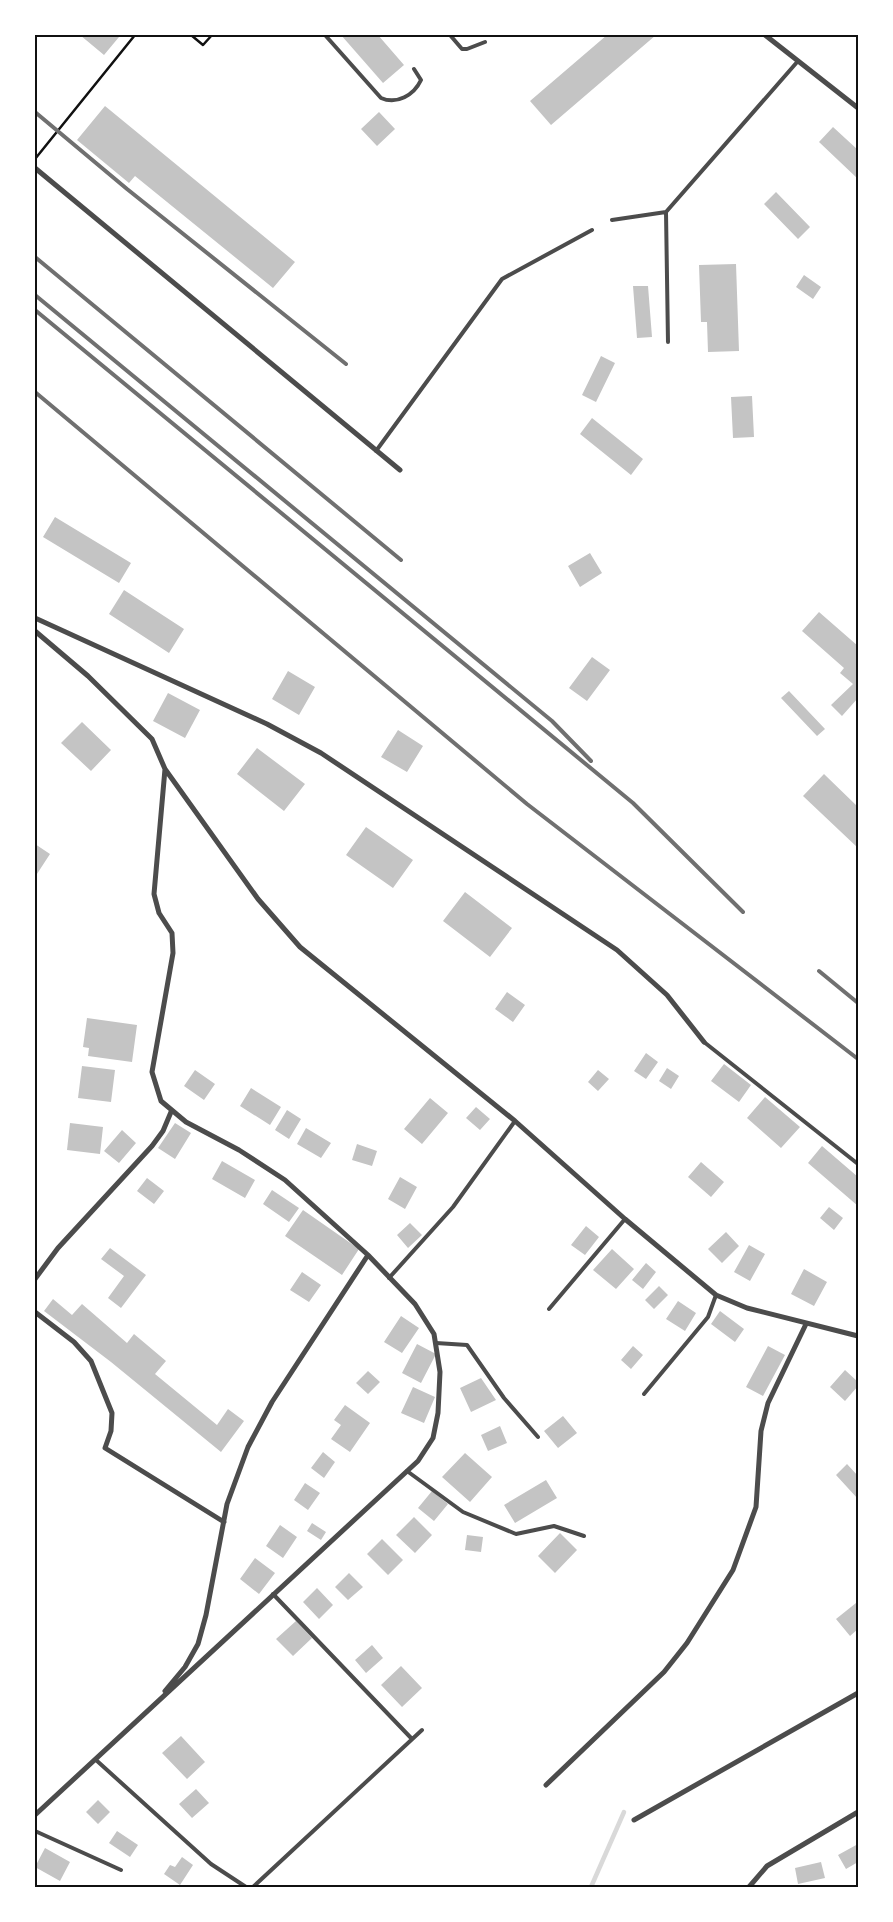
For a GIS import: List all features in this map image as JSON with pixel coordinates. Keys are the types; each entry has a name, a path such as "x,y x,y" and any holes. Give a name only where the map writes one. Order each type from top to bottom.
{"street":[{"path":"765,35 858,108"},
{"path":"35,168 400,470"},
{"path":"35,618 267,724 321,753 617,950 667,995 704,1042"},
{"path":"35,631 134,719 152,739 165,769 258,899 288,935 515,1121 625,1219 716,1295 747,1308 858,1336"},
{"path":"35,1815 418,1461 433,1438 438,1413 440,1372 436,1343 434,1334 415,1304 368,1255 285,1180 239,1150 186,1122 161,1101 152,1072 173,953 172,933 159,913 154,894 165,769"},
{"path":"35,1278 58,1248 152,1146 163,1131 172,1112"},
{"path":"154,1705 184,1667 198,1644 206,1615 227,1504 248,1447 272,1402 368,1255"},
{"path":"35,1312 74,1342 90,1361 112,1413 111,1431 106,1448 224,1522"},
{"path":"546,1785 664,1672 687,1643 733,1570 756,1507 761,1431 768,1403 806,1324"},
{"path":"634,1820 858,1693"},
{"path":"749,1887 767,1866 858,1812"}],"lane":[{"path":"325,35 381,98 389,101 408,96 417,88 421,80 414,70"},
{"path":"450,35 462,49 468,49 485,42"},
{"path":"612,220 666,212 798,61"},
{"path":"666,212 668,342"},
{"path":"376,451 502,279 592,230"},
{"path":"704,1042 858,1164"},
{"path":"389,1278 452,1207 515,1121"},
{"path":"549,1309 625,1219"},
{"path":"644,1394 708,1317 716,1295"},
{"path":"436,1343 467,1344 504,1398 538,1437"},
{"path":"407,1471 463,1512 516,1534 554,1526 584,1536"},
{"path":"273,1594 412,1739"},
{"path":"253,1887 422,1730"},
{"path":"96,1760 211,1864 246,1887"},
{"path":"35,1831 121,1870"}],"path":[{"path":"35,159 135,35"},
{"path":"191,35 204,45 212,35"}],"building":[{"path":"80,35 116,35 119,37 104,55"},
{"path":"341,35 378,35 404,65 383,83"},
{"path":"607,35 656,35 551,125 530,101"},
{"path":"105,106 295,262 273,288 135,176 129,183 77,140"},
{"path":"379,112 395,129 377,146 361,129"},
{"path":"833,127 858,150 858,179 819,142"},
{"path":"776,192 810,227 798,239 764,204"},
{"path":"736,264 739,351 708,352 707,322 701,322 699,265"},
{"path":"804,275 821,287 813,299 796,287"},
{"path":"633,286 648,286 652,337 637,338"},
{"path":"601,356 615,363 596,402 582,395"},
{"path":"752,396 754,437 733,438 731,397"},
{"path":"592,418 643,459 631,475 580,434"},
{"path":"55,517 131,563 119,583 43,537"},
{"path":"590,553 602,573 580,587 568,566"},
{"path":"124,590 184,629 169,653 109,614"},
{"path":"819,612 858,646 858,698 842,716 831,705 853,684 840,673 844,668 802,631"},
{"path":"592,657 610,670 587,701 569,688"},
{"path":"288,671 315,687 299,715 272,699"},
{"path":"789,691 825,729 817,736 781,698"},
{"path":"168,693 200,710 185,738 153,721"},
{"path":"82,722 111,750 91,771 61,743"},
{"path":"398,730 423,746 407,772 381,757"},
{"path":"257,748 305,784 284,811 237,774"},
{"path":"824,774 858,807 858,848 803,796"},
{"path":"366,827 413,860 393,888 346,855"},
{"path":"35,844 50,854 35,877"},
{"path":"465,892 512,928 490,957 443,921"},
{"path":"507,992 525,1005 513,1022 495,1009"},
{"path":"87,1018 137,1025 132,1062 88,1056 89,1048 83,1047"},
{"path":"646,1053 658,1062 646,1079 634,1071"},
{"path":"724,1064 751,1085 739,1102 711,1081"},
{"path":"82,1066 115,1070 111,1102 78,1098"},
{"path":"667,1068 679,1076 671,1089 659,1081"},
{"path":"195,1070 215,1084 204,1100 184,1086"},
{"path":"598,1070 609,1079 598,1091 588,1082"},
{"path":"251,1088 281,1107 270,1125 240,1106"},
{"path":"765,1097 800,1127 781,1148 747,1118"},
{"path":"430,1098 448,1113 422,1144 404,1129"},
{"path":"476,1107 490,1119 480,1130 466,1118"},
{"path":"287,1110 301,1119 289,1139 275,1130"},
{"path":"70,1123 103,1127 100,1154 67,1150"},
{"path":"175,1123 191,1133 175,1159 158,1148"},
{"path":"306,1128 331,1143 321,1158 297,1144"},
{"path":"122,1130 136,1143 119,1163 104,1151"},
{"path":"357,1144 377,1151 372,1166 352,1160"},
{"path":"822,1146 858,1177 858,1206 808,1163"},
{"path":"222,1161 255,1180 245,1198 212,1179"},
{"path":"701,1162 724,1182 711,1197 688,1177"},
{"path":"400,1177 417,1187 405,1209 388,1199"},
{"path":"147,1178 164,1191 154,1204 137,1191"},
{"path":"272,1190 299,1208 289,1222 263,1204"},
{"path":"829,1207 843,1218 834,1230 820,1218"},
{"path":"303,1210 359,1249 342,1275 285,1236"},
{"path":"410,1223 422,1235 408,1248 397,1235"},
{"path":"586,1226 599,1237 585,1255 571,1245"},
{"path":"726,1232 739,1246 722,1263 708,1249"},
{"path":"749,1245 765,1254 750,1281 734,1272"},
{"path":"110,1248 146,1275 121,1308 108,1298 124,1276 101,1259"},
{"path":"612,1249 634,1269 616,1289 593,1270"},
{"path":"646,1263 656,1272 643,1289 632,1280"},
{"path":"804,1269 827,1282 814,1306 791,1294"},
{"path":"302,1272 321,1285 309,1302 290,1290"},
{"path":"659,1286 668,1295 654,1309 645,1300"},
{"path":"53,1299 72,1315 82,1304 127,1343 134,1334 166,1361 155,1374 217,1425 228,1409 244,1421 221,1452 111,1362 44,1311"},
{"path":"678,1301 696,1313 685,1331 666,1319"},
{"path":"720,1311 744,1329 735,1342 711,1324"},
{"path":"401,1316 419,1328 402,1353 384,1342"},
{"path":"417,1344 436,1354 421,1383 402,1373"},
{"path":"633,1346 643,1355 631,1369 621,1360"},
{"path":"768,1346 785,1355 763,1396 746,1387"},
{"path":"845,1370 858,1382 858,1386 845,1401 830,1387"},
{"path":"368,1371 380,1382 368,1394 356,1383"},
{"path":"481,1378 496,1400 471,1412 460,1388"},
{"path":"413,1387 435,1397 424,1423 401,1413"},
{"path":"345,1405 370,1423 350,1452 331,1439 341,1425 334,1420"},
{"path":"563,1416 577,1433 558,1448 544,1431"},
{"path":"500,1426 507,1443 488,1451 481,1435"},
{"path":"323,1452 335,1462 324,1478 311,1468"},
{"path":"465,1453 492,1477 470,1502 442,1477"},
{"path":"847,1464 858,1476 858,1499 836,1475"},
{"path":"546,1480 557,1498 515,1523 504,1505"},
{"path":"305,1483 320,1493 308,1510 294,1500"},
{"path":"432,1491 448,1504 434,1521 418,1508"},
{"path":"414,1517 432,1535 415,1553 396,1535"},
{"path":"312,1523 326,1532 321,1540 307,1531"},
{"path":"280,1525 297,1537 283,1558 266,1546"},
{"path":"560,1533 577,1550 555,1573 538,1556"},
{"path":"467,1535 483,1537 481,1552 465,1550"},
{"path":"382,1539 403,1560 388,1575 367,1554"},
{"path":"255,1558 275,1573 259,1594 240,1579"},
{"path":"349,1573 363,1587 348,1600 335,1587"},
{"path":"317,1588 333,1605 319,1619 303,1602"},
{"path":"856,1603 858,1606 858,1629 850,1636 836,1619"},
{"path":"296,1621 312,1638 293,1656 276,1639"},
{"path":"372,1645 383,1658 366,1673 355,1660"},
{"path":"401,1666 422,1688 402,1707 381,1685"},
{"path":"181,1736 205,1762 187,1779 162,1753"},
{"path":"196,1789 209,1803 192,1818 179,1804"},
{"path":"98,1800 110,1812 98,1824 86,1812"},
{"path":"117,1831 138,1845 130,1857 109,1843"},
{"path":"858,1844 858,1862 846,1869 838,1855"},
{"path":"45,1848 70,1862 60,1881 35,1867"},
{"path":"182,1857 193,1865 180,1885 164,1874 170,1865 175,1867"},
{"path":"821,1862 825,1878 798,1884 795,1868"}],"waterway":[{"path":"591,1887 624,1812"}],"railway":[{"path":"35,112 127,189 346,364"},
{"path":"35,257 401,560"},
{"path":"35,295 552,721 591,761"},
{"path":"35,310 633,803 743,912"},
{"path":"35,392 527,804 858,1059"},
{"path":"819,971 858,1003"}]}
